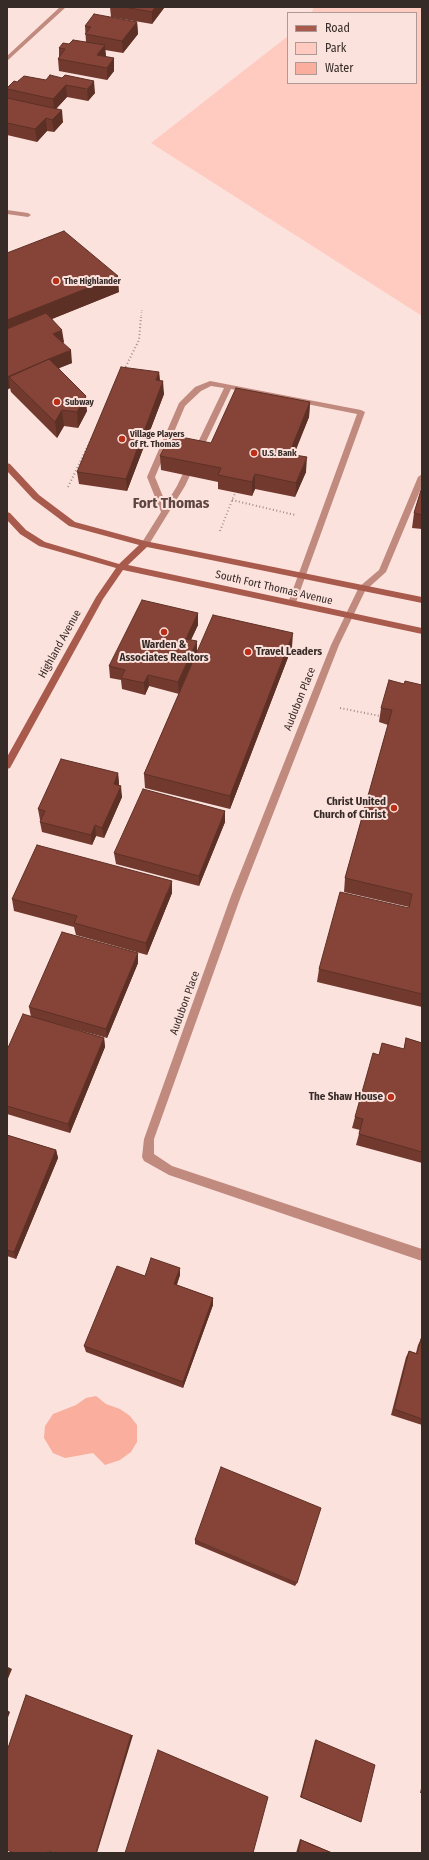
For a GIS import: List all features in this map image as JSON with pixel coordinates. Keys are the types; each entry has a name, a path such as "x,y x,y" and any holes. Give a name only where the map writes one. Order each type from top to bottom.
{"main road":[{"name":"South Fort Thomas Avenue","path":"7,466 36,497 72,524 145,544 422,600"},
{"name":"South Fort Thomas Avenue","path":"7,515 23,532 42,544 122,567 422,631"},
{"name":"Highland Avenue","path":"7,765 100,597 122,567 145,544"}],"street":[{"path":"8,58 63,7"},
{"path":"7,212 28,215"},
{"path":"165,512 151,478 182,405 198,389 210,383 361,412 300,576 292,603"},
{"path":"145,544 181,486 229,386"},
{"path":"362,588 382,572 422,477"},
{"name":"Audubon Place","path":"362,588 335,645 236,896 149,1139 148,1157 169,1170 422,1255"}],"path":[{"path":"122,374 139,340 142,308"},
{"path":"67,489 93,435"},
{"path":"219,534 235,493"},
{"path":"232,500 320,521"},
{"path":"340,708 380,716"}],"green space":[{"path":"314,7 422,7 422,316 151,143 287,37 287,84 417,84 417,12 312,12"}],"water":[{"path":"96,1396 106,1404 120,1409 130,1416 137,1425 137,1442 131,1452 120,1460 105,1465 93,1453 65,1458 53,1453 44,1438 45,1426 53,1414 76,1405 86,1398"}],"building":[{"path":"124,7 155,7 152,12"},
{"path":"94,14 137,22 122,41 85,34 91,27 85,26"},
{"path":"73,40 105,45 97,55 114,58 107,68 58,59 65,49 59,48 63,43 69,44"},
{"path":"50,75 62,78 65,75 94,81 87,89 66,85 53,99 7,89 14,81 17,82 24,76 46,80"},
{"path":"7,98 62,110 52,120 46,118 35,129 7,123"},
{"name":"The Highlander","path":"64,231 118,276 7,320 7,253"},
{"path":"46,313 62,330 53,334 71,350 7,377 7,329"},
{"path":"49,359 86,396 77,412 62,410 55,422 9,377"},
{"name":"Village Players of Ft. Thomas","path":"121,367 159,372 156,380 163,381 126,479 77,472"},
{"name":"U.S. Bank","path":"236,388 310,402 289,454 307,457 296,483 255,474 252,482 218,475 221,468 160,456 171,435 211,443"},
{"path":"422,487 422,515 414,513"},
{"path":"142,600 198,613 186,639 197,641 178,682 148,675 144,683 121,678 125,670 109,666"},
{"path":"213,615 293,633 230,796 144,774"},
{"name":"Christ United Church of Christ","path":"389,680 404,684 405,681 422,685 422,994 319,969 340,892 409,908 412,894 345,878 392,710 381,708"},
{"path":"61,759 118,773 114,784 121,786 102,828 95,825 91,835 40,822 45,811 38,809"},
{"path":"143,789 225,811 199,876 114,853"},
{"path":"37,845 172,881 146,943 74,923 77,916 12,899"},
{"path":"62,932 138,953 106,1029 29,1007"},
{"path":"23,1014 104,1038 68,1124 7,1106 7,1050"},
{"name":"The Shaw House","path":"406,1038 422,1043 422,1152 359,1134 363,1119 355,1117 373,1053 379,1055 382,1043 404,1049"},
{"path":"7,1135 56,1150 14,1252 7,1250"},
{"path":"151,1258 180,1268 174,1284 213,1298 183,1382 84,1346 117,1266 145,1276"},
{"path":"421,1339 422,1419 394,1409 409,1351 417,1354"},
{"path":"221,1467 321,1508 297,1583 195,1540"},
{"path":"26,1695 131,1735 96,1853 54,1853 48,1851 47,1853 14,1853 7,1850 7,1751"},
{"path":"316,1740 375,1765 361,1822 301,1797"},
{"path":"158,1750 268,1797 253,1853 125,1853"},
{"path":"301,1840 332,1853 298,1853"}],"place":[{"name":"The Highlander","path":"56,281"},
{"name":"Subway","path":"57,402"},
{"name":"Village Players of Ft. Thomas","path":"122,439"},
{"name":"U.S. Bank","path":"254,453"},
{"name":"Warden & Associates Realtors","path":"164,632"},
{"name":"Travel Leaders","path":"248,652"},
{"name":"Christ United Church of Christ","path":"394,808"},
{"name":"The Shaw House","path":"391,1097"}],"district":[{"name":"Fort Thomas","path":"171,504"}]}
